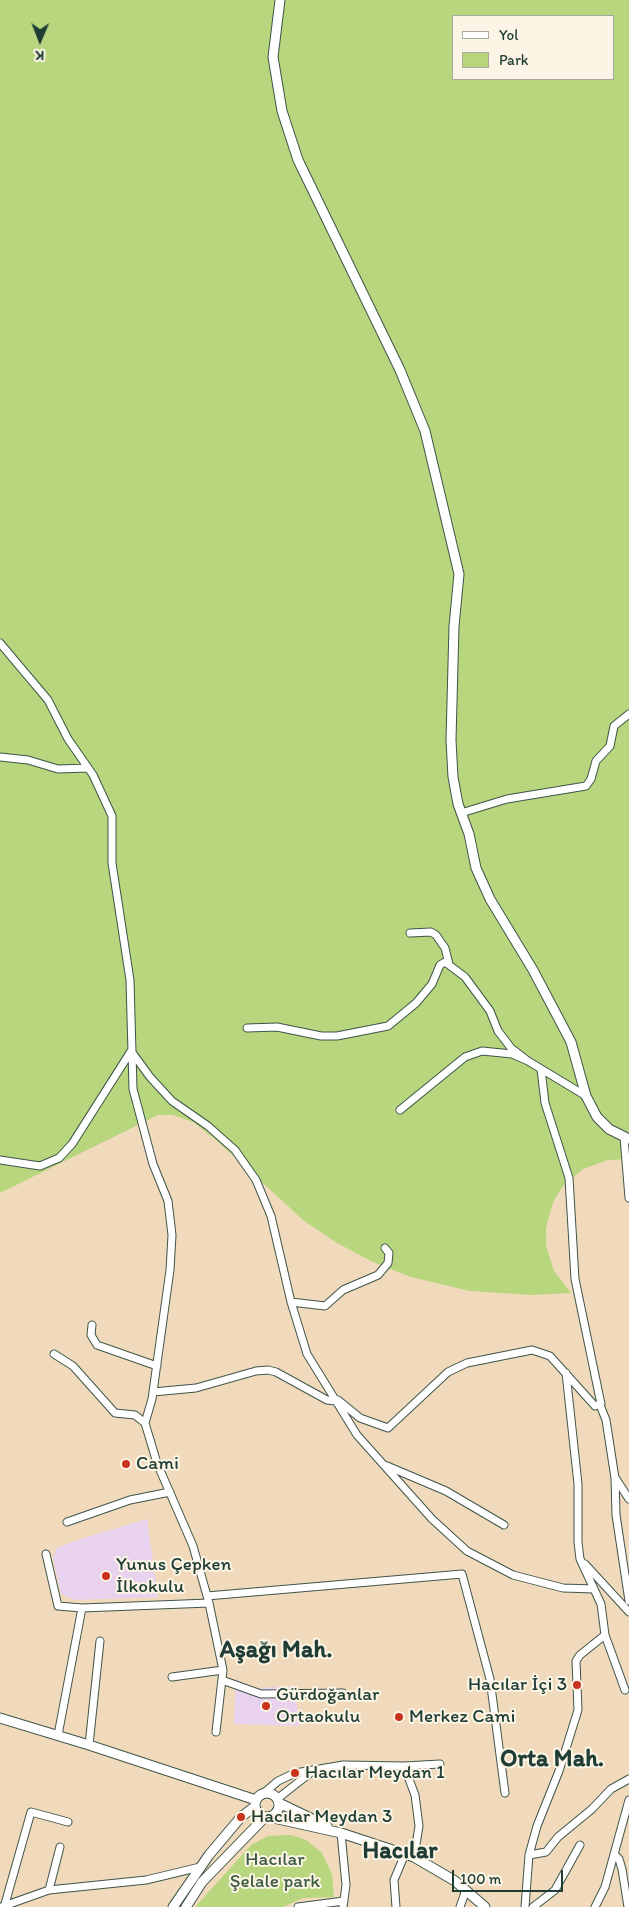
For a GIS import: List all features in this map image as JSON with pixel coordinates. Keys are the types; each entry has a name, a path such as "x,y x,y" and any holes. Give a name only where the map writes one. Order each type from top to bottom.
{"street":[{"path":"280,0 273,58 285,120 298,160 400,370 425,431 460,574 454,626 451,740 453,777 461,813 469,834 476,868 490,899 533,970 571,1042 586,1096 597,1117 609,1129 627,1138 629,1198"},
{"path":"0,643 48,700 68,739 88,768 112,816 112,863 130,980 133,1089 153,1164 168,1201 172,1235 157,1366 145,1424"},
{"path":"461,813 507,800 586,786 591,780 596,760 610,746 614,726 629,714"},
{"path":"0,757 28,760 58,769 88,768"},
{"path":"410,933 431,932 436,935 445,948 449,964"},
{"path":"247,1028 277,1027 322,1036 337,1036 388,1026 416,1003 432,984 442,963 449,964 465,976 478,992 498,1031 512,1048 528,1061 586,1096"},
{"path":"0,1160 40,1166 60,1158 72,1144 131,1051"},
{"path":"131,1051 150,1077 172,1101 208,1126 235,1150 256,1180 271,1216 291,1302 307,1354 357,1435 432,1519 468,1551 513,1575 563,1588 594,1589"},
{"path":"400,1110 473,1053 482,1051 503,1053 528,1061"},
{"path":"541,1069 546,1103 569,1178 575,1278 601,1402 600,1406 606,1420 615,1478 616,1515 629,1600"},
{"path":"291,1302 325,1306 343,1290 378,1276 388,1263 389,1253 385,1248"},
{"path":"92,1325 91,1335 97,1344 157,1366"},
{"path":"153,1392 196,1388 256,1370 268,1370 276,1372 327,1400 335,1400 360,1418 388,1428 448,1372 467,1363 532,1350 550,1356 595,1406 600,1406"},
{"path":"54,1354 73,1366 115,1413 135,1415 145,1424 157,1463 193,1546 208,1600 223,1670 216,1732"},
{"path":"566,1373 578,1484 578,1542 580,1559 600,1604 605,1635 625,1690"},
{"path":"384,1464 446,1490 504,1525"},
{"path":"615,1478 629,1498"},
{"path":"67,1522 130,1500 170,1492"},
{"path":"46,1554 58,1606 82,1608 208,1600 462,1574 490,1679 505,1793"},
{"path":"580,1559 629,1612"},
{"path":"58,1735 82,1608"},
{"path":"525,1907 529,1855 537,1826 559,1771 578,1710 576,1661 580,1655 605,1635"},
{"path":"89,1745 100,1641"},
{"path":"172,1677 223,1670"},
{"path":"222,1680 261,1694 343,1693"},
{"path":"0,1718 89,1745 255,1803"},
{"path":"173,1907 200,1867 241,1817 264,1793 278,1782 295,1773 342,1765 404,1766 440,1764"},
{"path":"404,1766 416,1803 419,1826 414,1857"},
{"path":"186,1907 202,1882 267,1817 278,1810 278,1801 314,1770"},
{"path":"529,1855 546,1852 558,1837 592,1809 611,1790 629,1779"},
{"path":"264,1793 272,1794 278,1801 341,1833"},
{"path":"595,1907 606,1887 629,1800"},
{"path":"255,1803 258,1814 341,1833 414,1857 455,1881 485,1907"},
{"path":"3,1905 31,1812 68,1822"},
{"path":"298,1907 304,1904 343,1904 346,1885 341,1833"},
{"path":"533,1907 555,1890 580,1845"},
{"path":"49,1890 60,1846"},
{"path":"396,1907 394,1880 405,1854"},
{"path":"615,1855 619,1859 622,1869 628,1907"},
{"path":"3,1905 49,1890 146,1880 200,1867"},
{"path":"460,1907 466,1890"}],"shaded area":[{"name":"Yunus Çepken İlkokulu","path":"147,1519 158,1597 75,1600 61,1594 53,1558 57,1548 80,1539"},
{"name":"Gürdoğanlar Ortaokulu","path":"236,1680 256,1688 295,1686 299,1726 234,1724"}],"green space":[{"path":"0,0 629,0 629,1159 608,1160 583,1169 563,1186 553,1202 546,1228 546,1246 554,1271 571,1293 531,1295 470,1291 411,1277 373,1262 337,1243 303,1220 218,1142 193,1122 173,1115 158,1115 0,1193"},
{"name":"Hacılar Şelale park","path":"291,1835 306,1840 322,1853 332,1874 334,1897 303,1898 283,1907 195,1907 251,1845 268,1836"}],"place":[{"name":"Cami","path":"126,1464"},
{"name":"Yunus Çepken İlkokulu","path":"106,1576"},
{"name":"Hacılar İçi 3","path":"577,1685"},
{"name":"Gürdoğanlar Ortaokulu","path":"266,1706"},
{"name":"Merkez Cami","path":"399,1717"},
{"name":"Hacılar Meydan 1","path":"295,1773"},
{"name":"Hacılar Meydan 3","path":"241,1817"}],"district":[{"name":"Aşağı Mah.","path":"276,1651"},
{"name":"Orta Mah.","path":"552,1760"},
{"name":"Hacılar","path":"400,1852"}]}
